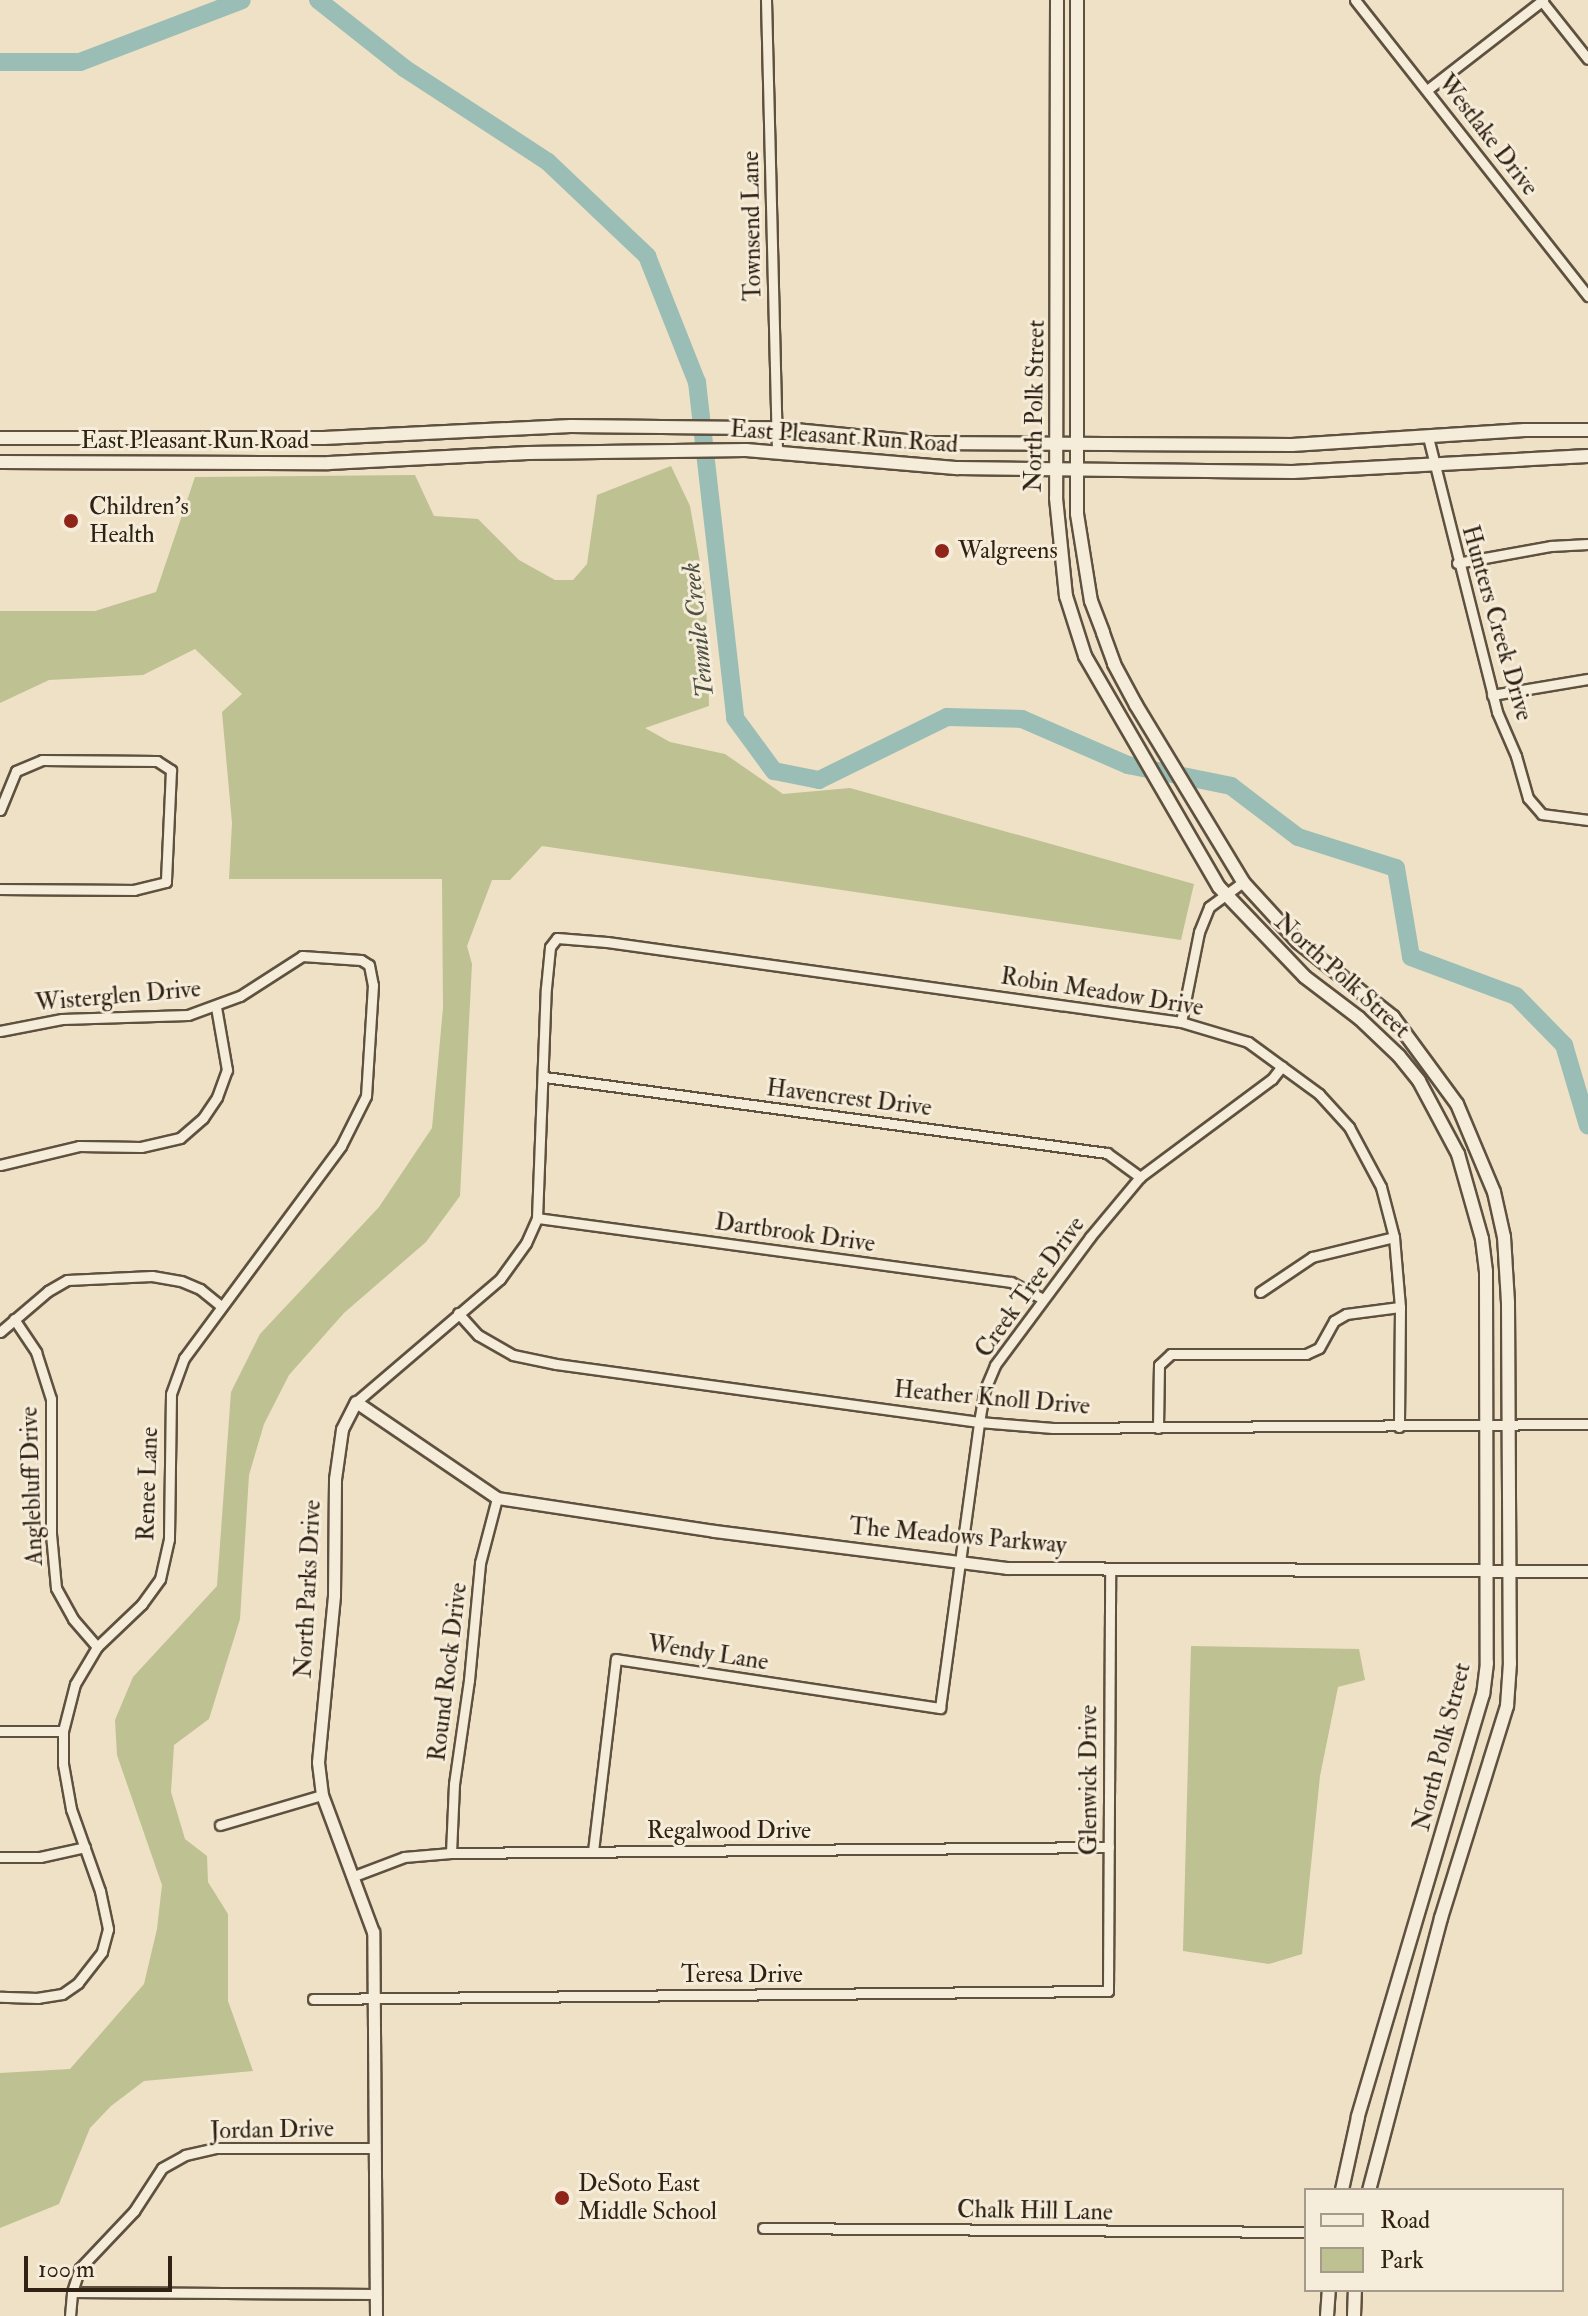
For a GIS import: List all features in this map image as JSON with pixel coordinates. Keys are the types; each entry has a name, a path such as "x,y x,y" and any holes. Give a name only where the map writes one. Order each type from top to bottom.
{"main road":[{"path":"1057,1 1077,1"},
{"name":"North Polk Street","path":"1057,1 1059,317 1056,470 1066,596 1085,656 1115,713 1226,895 1305,977 1359,1018 1399,1056 1441,1117 1458,1154 1482,1239 1486,1271 1488,1571 1487,1663 1483,1694 1358,2117 1342,2188"},
{"name":"North Polk Street","path":"1077,1 1077,514 1091,601 1114,664 1136,705 1243,882 1298,942 1393,1017 1457,1104 1476,1142 1494,1192 1504,1237 1508,1303 1510,1663 1507,1706 1441,1918 1370,2188"},
{"path":"1058,102 1077,102"},
{"path":"1059,317 1077,316"},
{"name":"East Pleasant Run Road","path":"0,438 324,438 453,431 637,427 775,428 929,443 1292,445 1588,430"},
{"path":"453,431 454,456"},
{"path":"180,438 180,462"},
{"path":"929,443 930,466"},
{"path":"1292,445 1293,472"},
{"name":"East Pleasant Run Road","path":"0,462 329,463 454,456 746,450 930,466 1293,472 1432,462 1588,456"},
{"path":"1420,1913 1441,1918"},
{"path":"1327,2316 1329,2292"},
{"path":"1354,2316 1355,2292"}],"street":[{"name":"Townsend Lane","path":"766,0 777,451"},
{"name":"Westlake Drive","path":"1355,0 1588,296"},
{"path":"1427,90 1542,0 1588,59"},
{"name":"Hunters Creek Drive","path":"1428,437 1492,695 1533,806 1555,817 1588,820"},
{"path":"1457,563 1551,546 1588,544"},
{"path":"1492,695 1588,679"},
{"path":"0,810 16,771 42,760 157,761 171,770 169,869 166,882 150,889 0,889"},
{"path":"1181,1022 1199,932 1209,907 1243,882"},
{"name":"Robin Meadow Drive","path":"557,938 1181,1022 1248,1042 1319,1094 1349,1127 1381,1187 1394,1237 1400,1307 1399,1427"},
{"name":"North Parks Drive","path":"376,2316 373,2148 376,1998 373,1932 322,1795 318,1762 334,1595 335,1479 342,1429 356,1402 500,1279 526,1243 537,1218 545,1077 546,988 550,947 557,938"},
{"name":"Wisterglen Drive","path":"0,1031 62,1019 188,1015 240,996 302,956 346,958 369,965"},
{"name":"Renee Lane","path":"0,1997 38,1998 62,1994 78,1983 102,1952 108,1929 71,1809 63,1764 63,1731 75,1684 97,1647 142,1604 160,1579 169,1539 171,1394 184,1358 341,1146 366,1096 373,985 369,965"},
{"path":"0,1165 79,1146 141,1147 180,1138 203,1118 217,1097 227,1070 216,1007"},
{"name":"Creek Tree Drive","path":"940,1708 979,1422 985,1389 995,1365 1140,1177 1272,1079 1282,1066"},
{"name":"Havencrest Drive","path":"545,1077 1107,1153 1140,1177"},
{"name":"Dartbrook Drive","path":"537,1218 1011,1282 1043,1299"},
{"path":"1260,1292 1312,1257 1394,1237"},
{"path":"0,1332 67,1280 117,1276 181,1281 200,1289 221,1306"},
{"path":"1158,1428 1159,1365 1162,1358 1171,1354 1306,1354 1319,1348 1334,1321 1346,1314 1400,1307"},
{"name":"Heather Knoll Drive","path":"458,1313 478,1335 502,1348 541,1361 979,1422 1053,1428 1588,1424"},
{"name":"Anglebluff Drive","path":"14,1319 36,1352 51,1399 50,1520 56,1588 73,1619 97,1647"},
{"name":"The Meadows Parkway","path":"356,1402 497,1498 961,1562 1007,1568 1110,1570 1588,1571"},
{"name":"Round Rock Drive","path":"451,1853 454,1784 480,1563 497,1498"},
{"name":"Glenwick Drive","path":"1108,1991 1110,1570"},
{"name":"Wendy Lane","path":"593,1851 616,1659 940,1708"},
{"path":"0,1731 63,1731"},
{"path":"220,1825 322,1795"},
{"path":"0,1857 40,1857 85,1847"},
{"name":"Regalwood Drive","path":"354,1876 404,1857 451,1853 1109,1847"},
{"name":"Teresa Drive","path":"313,1999 1108,1991"},
{"name":"Jordan Drive","path":"70,2316 72,2292 80,2268 134,2211 162,2168 185,2155 215,2148 373,2148"},
{"name":"Chalk Hill Lane","path":"763,2228 1304,2232"},
{"path":"72,2292 376,2294"}],"green space":[{"path":"671,466 690,506 706,596 709,706 645,728 670,742 725,754 783,794 850,788 1194,884 1181,940 542,846 510,880 492,880 467,946 472,964 460,1196 426,1242 344,1313 289,1375 264,1424 249,1475 240,1619 209,1719 174,1745 171,1792 185,1839 207,1856 208,1882 228,1914 228,2001 253,2071 144,2081 111,2106 90,2128 59,2204 0,2228 0,2073 70,2069 144,1984 157,1929 162,1885 117,1755 115,1720 133,1677 217,1586 231,1392 260,1334 379,1207 432,1128 443,1008 442,879 229,879 232,823 222,712 242,694 195,649 143,675 49,680 0,703 0,611 95,611 156,592 195,477 415,475 434,516 478,519 519,560 555,580 573,580 587,564 597,495"},
{"path":"1191,1646 1359,1649 1365,1680 1338,1687 1320,1776 1302,1954 1269,1964 1183,1951"}],"waterway":[{"name":"Tenmile Creek","path":"0,62 80,62 242,0"},
{"name":"Tenmile Creek","path":"318,0 404,68 548,162 647,256 697,382 735,718 774,771 819,780 947,717 1022,719 1128,765 1231,786 1298,837 1396,868 1411,957 1516,996 1564,1045 1588,1126"}],"place":[{"name":"Children's Health","path":"71,521"},
{"name":"Walgreens","path":"942,551"},
{"name":"DeSoto East Middle School","path":"562,2198"}]}
